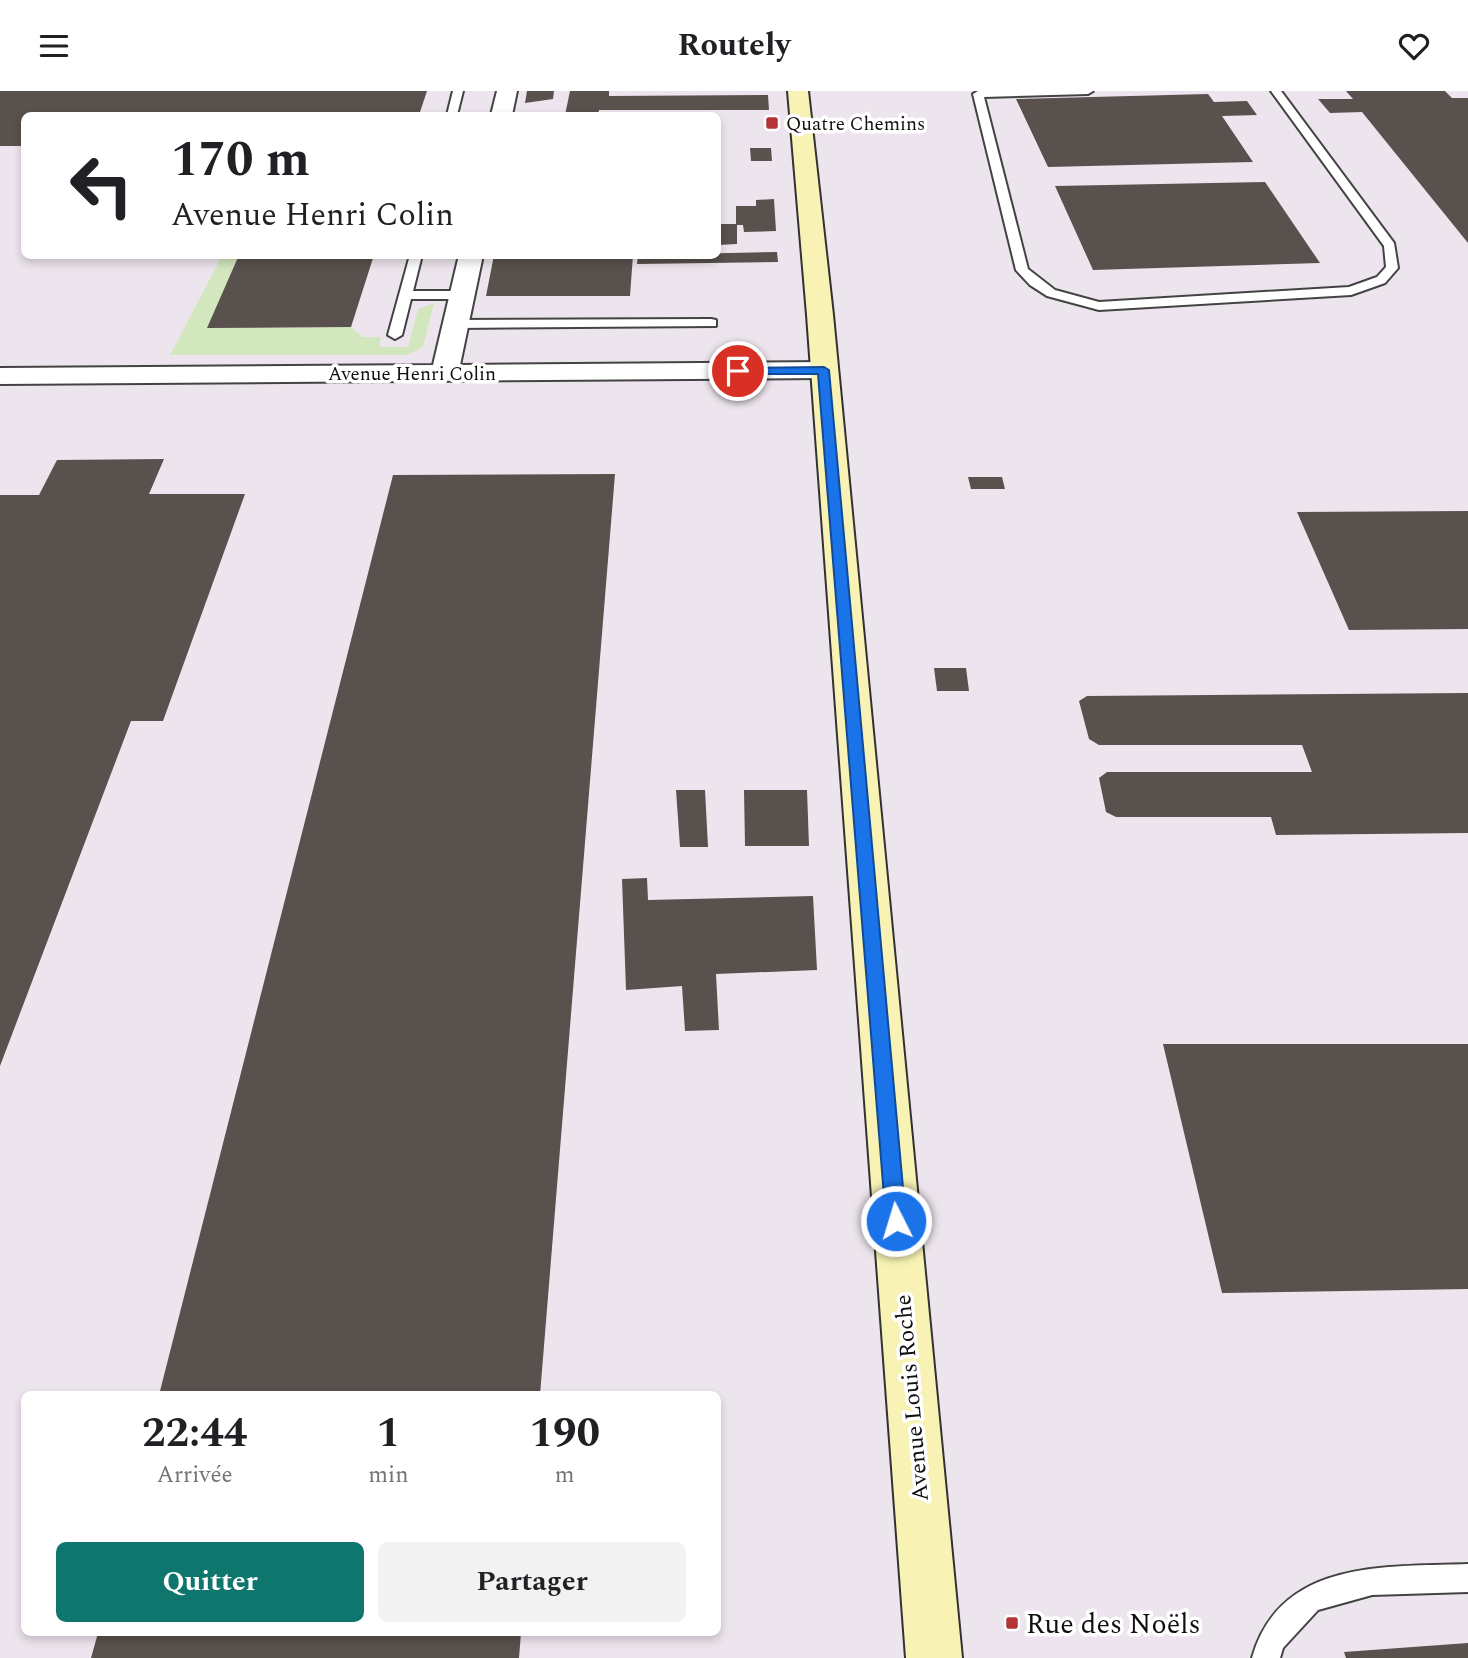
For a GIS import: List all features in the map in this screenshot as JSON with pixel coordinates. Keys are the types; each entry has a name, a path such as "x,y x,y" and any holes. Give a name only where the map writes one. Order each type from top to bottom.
{"main road":[{"name":"Avenue Louis Roche","path":"798,91 934,1658"}],"street":[{"path":"503,112 507,91"},
{"path":"445,373 470,259"},
{"name":"Avenue Henri Colin","path":"0,376 824,370"}],"lane":[{"path":"453,112 458,91"},
{"path":"1088,91 978,94 1022,269 1034,282 1075,301 1119,307 1351,291 1381,280 1392,268 1390,246 1276,91"},
{"path":"396,335 415,259"},
{"path":"405,295 462,295"},
{"path":"456,324 710,323"},
{"path":"1266,1658 1271,1640 1310,1598 1372,1581 1468,1578"}],"shaded area":[{"path":"0,91 1468,91 1468,1658 0,1658"}],"green space":[{"path":"220,259 238,259 208,328 351,327 363,337 381,337 379,347 408,347 418,309 434,303 423,347 408,355 170,355"}],"building":[{"path":"0,91 427,91 420,112 21,112 21,146 0,146"},
{"path":"527,91 554,91 553,99 525,103"},
{"path":"570,91 609,91 609,96 768,95 769,110 599,110 566,112"},
{"path":"1346,91 1445,91 1452,98 1468,98 1468,243 1362,112 1330,113 1318,99 1353,99"},
{"path":"1208,94 1214,102 1247,101 1257,115 1222,116 1253,162 1048,167 1016,99"},
{"path":"750,148 771,148 772,161 751,161"},
{"path":"1265,182 1320,263 1093,270 1055,186"},
{"path":"774,199 776,231 744,232 743,225 737,225 737,244 721,245 721,224 736,224 736,206 756,206 756,200"},
{"path":"777,252 778,262 637,264 638,259 721,259 721,253"},
{"path":"237,259 373,259 351,327 207,328"},
{"path":"493,259 633,259 630,296 486,296"},
{"path":"164,459 149,494 245,494 163,721 131,721 0,1066 0,495 39,495 57,460"},
{"path":"615,474 540,1391 160,1391 393,475"},
{"path":"968,477 1002,477 1005,489 971,489"},
{"path":"1468,511 1468,629 1349,630 1297,512"},
{"path":"934,668 966,668 969,691 937,691"},
{"path":"1468,693 1468,833 1276,835 1271,817 1116,817 1106,812 1099,778 1107,772 1312,772 1302,745 1099,745 1089,739 1079,701 1087,696"},
{"path":"676,790 705,790 708,847 680,847"},
{"path":"744,790 807,790 809,846 745,846"},
{"path":"647,878 648,900 813,896 817,970 716,974 719,1030 685,1031 682,986 626,990 622,879"},
{"path":"1163,1044 1468,1044 1468,1289 1222,1293"},
{"path":"97,1636 521,1636 519,1658 91,1658"},
{"path":"1468,1643 1468,1658 1346,1658 1344,1652"}],"place":[{"name":"Quatre Chemins","path":"772,123"},
{"name":"Rue des Noëls","path":"1012,1623"}],"route":[{"path":"738,371 824,370 896,1221"}]}
